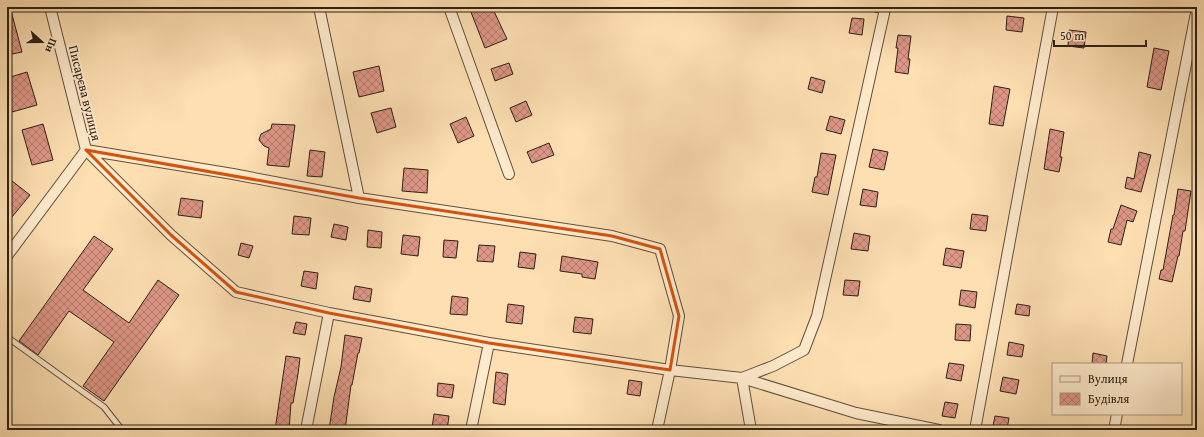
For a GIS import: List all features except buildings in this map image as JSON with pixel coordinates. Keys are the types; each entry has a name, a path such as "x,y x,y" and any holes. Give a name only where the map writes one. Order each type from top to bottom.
{"street":[{"name":"Писарєва вулиця","path":"7,256 86,150 50,7"},
{"path":"319,7 359,198"},
{"path":"449,7 509,174"},
{"path":"742,378 773,366 804,350 817,316 885,8 877,7"},
{"path":"975,430 1053,7"},
{"path":"1127,363 1194,11"},
{"path":"86,150 233,174 359,198 612,236 660,249 679,316 670,370 657,430"},
{"path":"86,150 171,235 236,292 329,314 489,343 670,370 742,378 856,413 939,430"},
{"path":"306,430 329,314"},
{"path":"471,430 489,343"},
{"path":"742,378 751,430"},
{"path":"1114,430 1117,415"}],"lane":[{"path":"7,337 104,407 122,430"}],"highlighted area":[{"path":"86,150 359,198 612,236 660,249 679,316 670,370 489,343 329,313 236,292 171,235"}]}
